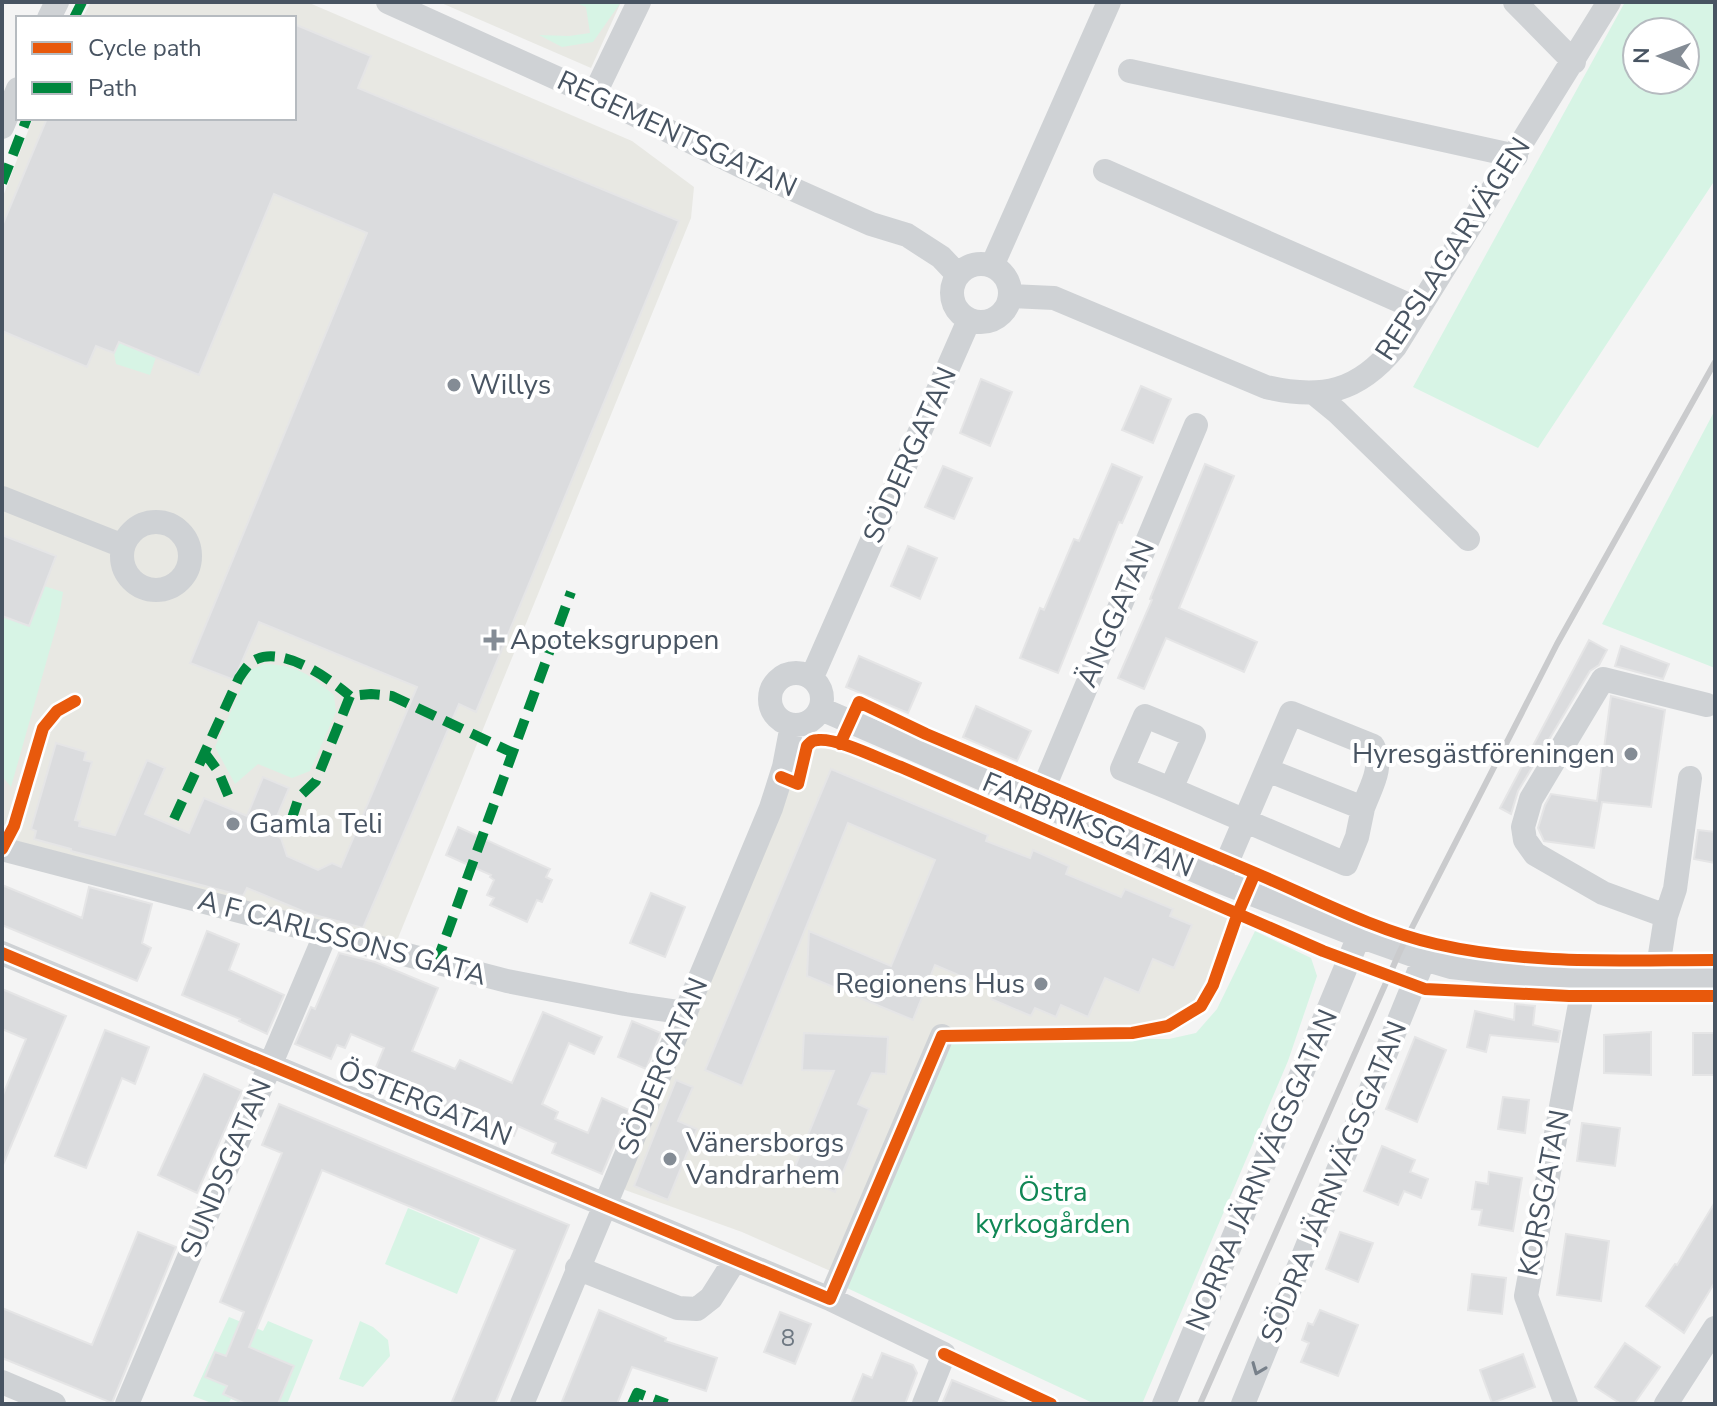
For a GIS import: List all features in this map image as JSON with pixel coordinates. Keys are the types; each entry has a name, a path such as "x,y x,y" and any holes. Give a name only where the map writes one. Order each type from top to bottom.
{"street":[{"name":"REGEMENTSGATAN","path":"388,2 594,95 741,166 871,224 907,235 941,257 958,275"},
{"path":"594,95 639,2"},
{"path":"992,266 1109,2"},
{"path":"1515,2 1574,62"},
{"name":"REPSLAGARVÄGEN","path":"1010,296 1054,298 1266,387 1294,394 1335,390 1378,367 1395,347 1609,2"},
{"path":"1130,71 1516,156"},
{"path":"2,127 16,94"},
{"path":"1105,171 1418,309"},
{"path":"974,265 992,266 1006,278 1010,296 1007,306 996,318 986,322 969,320 959,312 952,300 952,287 958,275 974,265"},
{"name":"SÖDERGATAN","path":"812,677 969,320"},
{"path":"1315,394 1468,539"},
{"name":"ÄNGGATAN","path":"1037,804 1196,425"},
{"path":"2,498 123,546"},
{"path":"790,673 812,677 822,691 821,709 809,722 792,725 779,719 773,711 770,698 772,688 779,678 790,673"},
{"path":"1666,916 1603,893 1535,854 1525,840 1523,827 1531,799 1603,679 1707,705"},
{"name":"FARBRIKSGATAN","path":"821,709 1219,881 1424,959 1466,969 1539,977 1715,980"},
{"path":"1171,789 1244,821 1346,864 1376,774 1379,758 1373,746 1291,713 1244,821 1219,881"},
{"name":"SÖDERGATAN","path":"522,1404 771,808 784,767 792,725"},
{"path":"1267,770 1363,808"},
{"path":"1656,980 1666,916 1675,889 1690,778"},
{"name":"A F CARLSSONS GATA","path":"2,849 507,981 686,1013"},
{"name":"SUNDSGATAN","path":"127,1404 326,933"},
{"name":"NORRA JÄRNVÄGSGATAN","path":"1164,1404 1359,936"},
{"name":"ÖSTERGATAN","path":"2,953 830,1299 944,1354 924,1404"},
{"name":"SÖDRA JÄRNVÄGSGATAN","path":"1243,1404 1424,959"},
{"name":"KORSGATAN","path":"1566,1404 1526,1296 1580,1004 1582,977"},
{"path":"830,1299 942,1036"},
{"path":"577,1268 678,1308 697,1309 711,1298 735,1260"},
{"path":"1666,1404 1715,1328"},
{"path":"2,1382 54,1404"}],"shaded area":[{"path":"91,2 307,2 632,141 694,187 691,218 396,943 248,907 2,837 2,199 32,120 296,120 296,16 83,16"},
{"path":"439,2 621,2 591,68"},
{"path":"820,743 842,748 901,771 1231,912 1207,983 1195,1004 1163,1024 1127,1031 942,1033 835,1273 742,1232 625,1190 624,1173 784,780 801,786 810,750"}],"green space":[{"path":"574,2 621,2 593,42 562,47 539,35 590,33 586,7"},
{"path":"1625,2 1715,2 1715,180 1538,448 1413,387"},
{"path":"119,342 156,357 150,375 116,364 114,353"},
{"path":"1715,410 1715,668 1602,624"},
{"path":"44,586 63,592 59,617 11,787 2,776 2,616 29,626"},
{"path":"264,664 285,666 310,676 334,695 336,712 310,771 292,778 258,764 235,784 215,747 249,671"},
{"name":"Östra kyrkogården","path":"1255,931 1311,958 1317,976 1288,1061 1142,1404 1095,1404 847,1288 952,1039 1169,1039 1196,1033 1217,1009"},
{"path":"408,1208 480,1238 457,1294 385,1264"},
{"path":"229,1317 263,1331 268,1321 313,1340 287,1404 242,1404 231,1399 228,1404 214,1404 193,1396"},
{"path":"360,1321 388,1340 390,1356 363,1387 339,1379"}],"building":[{"path":"296,25 371,56 358,88 679,221 476,712 459,704 363,928 307,913 247,888 243,896 71,851 34,839 36,831 31,829 56,743 86,752 84,760 92,762 75,820 80,821 79,826 115,835 147,760 165,768 145,814 189,833 204,798 247,816 263,777 289,788 270,833 281,838 287,856 318,870 332,863 341,867 417,687 259,622 234,680 190,663 367,233 274,194 199,375 119,342 114,353 96,346 87,367 2,331 2,226 46,120 296,120"},
{"path":"981,379 1012,392 990,446 960,433"},
{"path":"1141,386 1171,399 1153,443 1122,430"},
{"path":"1112,464 1142,477 1122,523 1119,522 1058,673 1020,658 1040,608 1044,610 1074,539 1079,541"},
{"path":"1205,464 1234,476 1179,608 1257,642 1244,672 1166,638 1144,689 1118,678"},
{"path":"943,466 972,478 954,519 925,507"},
{"path":"2,535 56,556 29,626 2,616"},
{"path":"908,546 937,558 920,599 891,586"},
{"path":"1589,640 1607,650 1599,665 1590,671 1518,791 1511,814 1500,808"},
{"path":"1621,646 1669,664 1663,679 1615,666"},
{"path":"859,656 921,683 908,713 846,687"},
{"name":"Hyresgästföreningen","path":"1611,696 1665,710 1651,807 1602,802 1594,848 1544,841 1538,828 1551,794 1597,801"},
{"path":"976,706 1031,731 1017,761 963,737"},
{"name":"Regionens Hus","path":"831,769 988,835 986,841 1030,858 1033,850 1069,866 1066,874 1121,897 1125,889 1173,909 1170,916 1192,925 1174,968 1153,959 1139,993 1105,978 1088,1017 1061,1005 1056,1017 1035,1008 1031,1016 991,999 994,990 935,965 913,1020 807,976 809,931 891,966 935,860 848,823 742,1086 705,1070"},
{"path":"458,827 550,869 546,877 552,880 542,902 537,900 527,922 490,905 494,898 487,895 494,880 491,875 446,855"},
{"path":"1698,830 1715,832 1715,863 1694,859"},
{"path":"2,885 82,918 89,887 152,904 142,943 151,948 137,981 2,925"},
{"path":"651,893 685,907 665,957 630,943"},
{"path":"207,931 239,944 229,970 284,995 267,1034 182,995"},
{"path":"339,953 375,962 438,988 412,1051 455,1069 460,1060 512,1083 543,1012 602,1037 594,1054 569,1043 542,1104 558,1112 555,1119 588,1133 602,1098 629,1110 602,1174 552,1153 556,1143 518,1126 514,1136 372,1077 384,1048 351,1034 345,1048 337,1045 331,1059 295,1044 311,1007 315,1009"},
{"path":"2,989 66,1016 2,1167 2,1097 26,1039 2,1029"},
{"path":"1515,1004 1535,1006 1533,1025 1560,1031 1558,1042 1490,1035 1486,1052 1467,1047 1475,1011 1514,1020"},
{"path":"632,1021 661,1033 646,1069 618,1057"},
{"path":"105,1030 149,1047 135,1084 122,1078 86,1168 55,1156"},
{"path":"1651,1032 1651,1075 1604,1073 1604,1035"},
{"path":"804,1033 888,1037 886,1074 872,1073 858,1104 869,1109 835,1192 792,1174 834,1071 802,1070"},
{"path":"1693,1033 1715,1033 1715,1075 1693,1075"},
{"path":"1415,1037 1446,1050 1417,1122 1386,1109"},
{"path":"204,1074 242,1091 197,1193 158,1175"},
{"path":"676,1080 693,1087 678,1121 697,1129 668,1200 634,1186"},
{"path":"1503,1097 1529,1100 1525,1133 1498,1129"},
{"path":"279,1104 569,1225 495,1404 451,1404 515,1250 322,1170 249,1347 294,1366 278,1404 246,1404 223,1394 227,1386 205,1377 215,1352 226,1356 244,1312 220,1302 282,1153 262,1145"},
{"path":"1582,1123 1620,1128 1615,1166 1577,1161"},
{"path":"1382,1146 1415,1160 1410,1172 1428,1179 1421,1198 1404,1191 1398,1205 1364,1191"},
{"path":"1489,1172 1522,1178 1513,1231 1479,1225 1482,1210 1472,1209 1476,1182 1488,1184"},
{"path":"1715,1202 1715,1282 1684,1333 1646,1306 1677,1265"},
{"path":"138,1232 176,1247 112,1403 2,1358 2,1308 92,1345"},
{"path":"1340,1232 1373,1243 1358,1282 1326,1269"},
{"path":"1566,1234 1609,1241 1601,1301 1557,1295"},
{"path":"1472,1274 1506,1278 1502,1314 1468,1310"},
{"path":"599,1310 666,1338 665,1341 717,1358 706,1391 632,1367 617,1404 561,1404"},
{"path":"1320,1310 1358,1325 1338,1376 1301,1362 1309,1343 1302,1340 1308,1323 1313,1325"},
{"path":"780,1312 811,1324 795,1364 764,1352"},
{"path":"1625,1343 1660,1367 1634,1404 1621,1404 1595,1387"},
{"path":"882,1353 913,1365 917,1373 905,1404 851,1404 863,1374 872,1378"},
{"path":"1523,1354 1535,1387 1492,1403 1480,1370"},
{"path":"952,1380 1008,1403 1008,1404 942,1404"}],"railway":[{"path":"1200,1404 1400,951 1557,644 1715,362"}],"marked path":[{"path":"75,16 82,2"},
{"path":"2,183 26,120"},
{"path":"436,964 571,592"},
{"path":"174,819 239,678 254,660 268,656 293,661 331,681 350,696"},
{"path":"291,821 299,797 316,781 350,696 392,696 513,753"},
{"path":"204,752 218,771 231,802"},
{"path":"632,1404 637,1393 667,1404"}],"cycle path":[{"path":"2,849 14,826 43,728 57,711 75,701"},
{"path":"840,744 859,702 926,734 1255,873"},
{"path":"781,777 798,784 807,746 813,741 827,740 848,746 1323,951 1425,989 1569,996 1715,996"},
{"path":"2,953 830,1299 942,1036 1132,1033 1168,1026 1201,1006 1213,985 1255,873 1390,931 1471,951 1575,960 1715,960"},
{"path":"944,1354 1051,1404"}],"place":[{"name":"Willys","path":"454,385"},
{"name":"Apoteksgruppen","path":"494,640"},
{"name":"Hyresgästföreningen","path":"1631,754"},
{"name":"Gamla Teli","path":"233,824"},
{"name":"Regionens Hus","path":"1041,984"},
{"name":"Vänersborgs Vandrarhem","path":"670,1159"}]}
